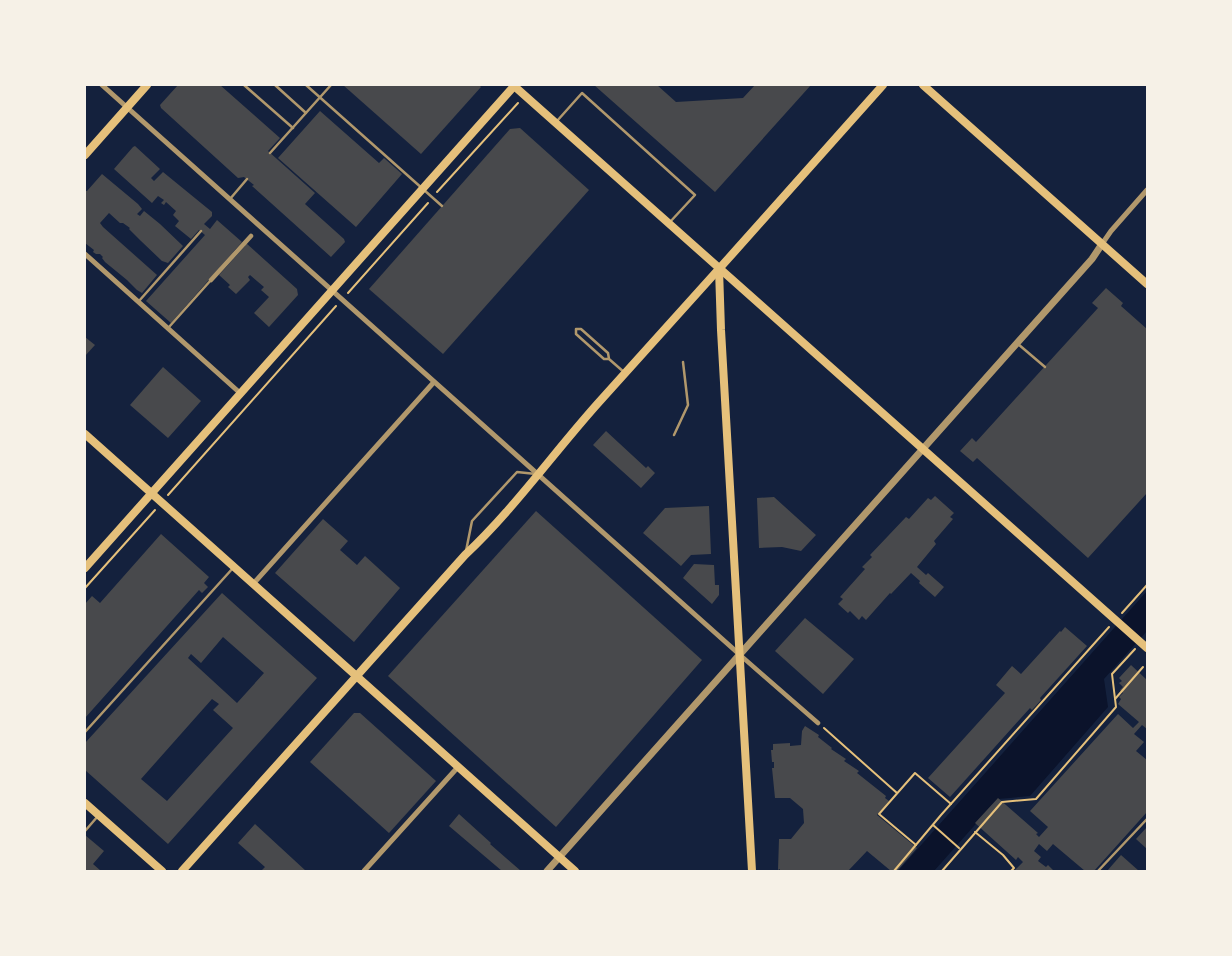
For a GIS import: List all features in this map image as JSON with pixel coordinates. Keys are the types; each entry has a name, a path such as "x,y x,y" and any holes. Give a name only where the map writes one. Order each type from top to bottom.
{"main road":[{"path":"85,155 147,85"},
{"path":"85,568 514,85 555,124 1146,647"},
{"path":"182,871 465,555 488,534 539,475 551,458 883,85"},
{"path":"923,85 1147,284"},
{"path":"719,269 752,871"},
{"path":"85,434 575,871"},
{"path":"85,803 162,871"}],"street":[{"path":"102,85 332,292 818,723"},
{"path":"547,871 1092,259 1111,231 1147,190"},
{"path":"210,280 251,236"},
{"path":"85,254 240,393"},
{"path":"253,584 434,382"},
{"path":"364,871 458,767"}],"lane":[{"path":"244,85 292,128"},
{"path":"275,85 306,113"},
{"path":"306,85 442,206"},
{"path":"270,154 331,85"},
{"path":"555,124 582,93 694,195 669,223"},
{"path":"229,200 247,179"},
{"path":"138,302 201,231"},
{"path":"168,328 210,280"},
{"path":"609,359 608,353 581,329 576,329 576,334 604,359 609,359 625,374"},
{"path":"1017,343 1045,367"},
{"path":"674,435 688,405 684,362"},
{"path":"465,555 472,521 509,480 517,472 539,475"},
{"path":"85,732 234,567"},
{"path":"85,831 99,815"},
{"path":"1098,871 1147,819"}],"path":[{"path":"85,588 525,96"},
{"path":"1121,613 1147,585"},
{"path":"894,871 951,804 1109,628"},
{"path":"942,871 1002,802 1036,799 1116,707 1112,674 1135,649"},
{"path":"1115,699 1143,667"},
{"path":"818,723 897,793"},
{"path":"916,845 879,814 914,773 951,804"},
{"path":"933,825 960,849"},
{"path":"975,832 1003,854 1014,868 1011,871"}],"water":[{"path":"1147,591 1147,631 1104,679 1108,707 1030,796 998,799 934,871 898,871"}],"building":[{"path":"178,85 220,85 280,138 268,151 315,193 305,204 344,239 345,242 331,257 252,186 254,185 244,177 238,178 161,108 160,105"},
{"path":"343,85 479,85 481,87 421,154"},
{"path":"594,85 657,85 676,102 743,98 755,85 811,85 715,192"},
{"path":"320,111 379,163 384,158 402,174 356,227 278,158"},
{"path":"520,128 589,190 443,354 369,289 510,129"},
{"path":"135,146 160,169 151,178 154,181 163,172 212,212 212,216 204,224 210,229 217,220 242,242 171,323 146,301 205,235 199,230 191,239 175,226 179,221 173,215 176,211 166,202 164,205 161,203 164,200 158,196 152,203 114,169"},
{"path":"102,174 138,204 142,209 137,214 140,216 144,211 183,246 168,263 162,261 130,228 120,223 109,213 100,223 157,275 142,293 105,262 100,254 93,252 94,250 85,243 85,191"},
{"path":"246,243 297,289 298,295 269,327 254,313 269,297 261,290 264,287 250,275 248,277 250,280 236,294 228,287 230,285 219,275"},
{"path":"1106,288 1123,303 1121,306 1147,329 1147,493 1088,558 977,458 973,462 960,451 972,438 976,442 1098,308 1092,303"},
{"path":"85,337 95,345 85,356"},
{"path":"163,367 201,401 168,438 130,405"},
{"path":"606,431 646,468 648,466 655,473 641,488 593,445"},
{"path":"935,496 954,513 950,517 953,519 934,541 936,544 917,567 926,575 928,573 944,587 935,597 911,573 866,620 862,616 859,620 850,611 848,613 838,604 843,599 840,597 865,569 862,567 872,557 870,555 906,517 909,519 928,498 931,500"},
{"path":"774,497 816,535 801,551 782,547 759,548 757,498"},
{"path":"709,506 711,554 691,555 681,566 643,533 665,508"},
{"path":"536,511 702,660 556,827 388,676"},
{"path":"323,519 348,541 340,550 357,565 365,556 400,588 354,642 275,573"},
{"path":"161,534 209,577 204,583 208,587 202,593 199,590 85,718 85,604 92,596 100,603"},
{"path":"694,564 714,565 715,585 719,585 719,595 712,604 683,578"},
{"path":"222,593 317,678 168,844 85,770 85,743","holes":["223,637 264,673 237,703 188,658 191,654 201,663","212,699 219,704 213,710 233,728 167,801 141,779"]},
{"path":"805,618 854,659 823,694 775,651"},
{"path":"1065,627 1087,646 1040,698 1041,700 1032,710 1030,708 950,797 928,778 1005,693 996,685 1012,666 1021,674"},
{"path":"1131,665 1147,680 1147,729 1142,725 1134,734 1144,742 1136,751 1147,760 1147,812 1094,871 1085,871 1053,844 1047,851 1039,844 1034,851 1041,857 1038,861 1046,867 1048,865 1054,871 1014,871 1023,862 1018,857 1016,860 975,823 998,798 1038,833 1036,834 1039,837 1048,827 1030,811 1118,714 1133,728 1139,722 1118,704 1121,699 1119,697 1123,693 1120,690 1123,687 1119,683 1122,681 1119,678"},
{"path":"354,713 360,713 436,781 389,833 310,762"},
{"path":"805,726 819,735 818,737 831,749 846,759 844,761 859,771 857,773 886,796 885,798 889,801 877,815 917,848 897,871 891,871 867,851 848,871 778,870 779,839 791,839 804,823 803,809 790,798 775,798 772,768 774,768 774,762 772,762 771,750 773,750 773,744 790,743 790,746 801,745 802,731"},
{"path":"459,814 521,871 502,871 449,826"},
{"path":"255,824 306,871 261,871 265,867 238,843"},
{"path":"1147,827 1147,849 1136,839"},
{"path":"85,835 104,851 93,864 101,871 85,871"},
{"path":"1121,855 1139,871 1107,871"}]}
